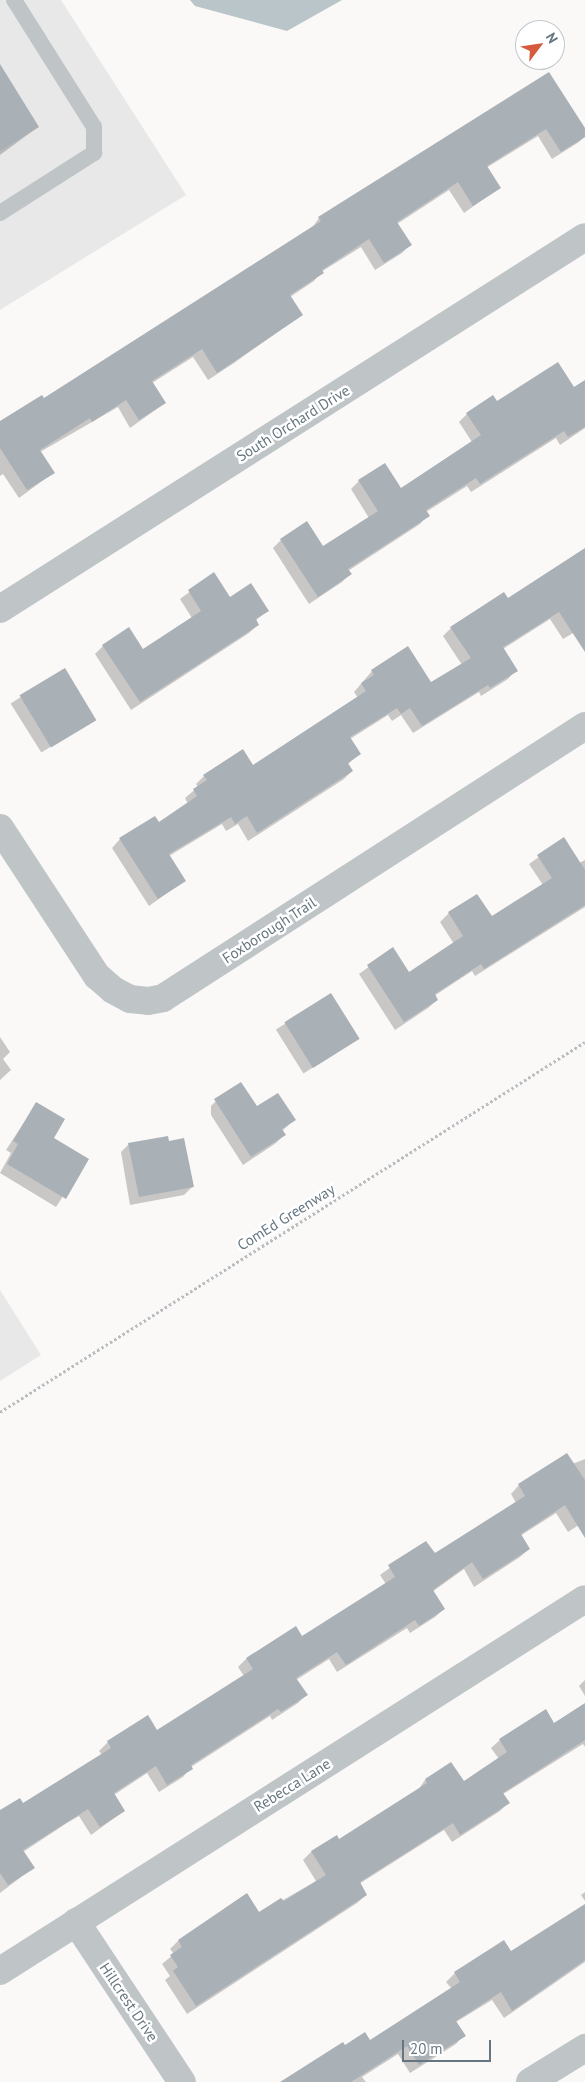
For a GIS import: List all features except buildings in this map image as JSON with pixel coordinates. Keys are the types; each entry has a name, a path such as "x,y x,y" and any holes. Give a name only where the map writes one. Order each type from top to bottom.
{"street":[{"name":"South Orchard Drive","path":"0,609 585,238"},
{"name":"Foxborough Trail","path":"0,828 97,976 113,990 130,999 148,1001 163,998 585,726"},
{"name":"Rebecca Lane","path":"0,1971 585,1599"},
{"name":"Hillcrest Drive","path":"76,1922 182,2082"},
{"path":"530,2082 585,2048"}],"lane":[{"path":"0,213 94,152 94,127 14,0"}],"path":[{"name":"ComEd Greenway","path":"0,1412 585,1042"}],"shaded area":[{"path":"0,0 61,0 186,195 0,310"},
{"path":"190,0 342,0 287,31 195,6"},
{"path":"0,1290 41,1355 0,1381"}]}
